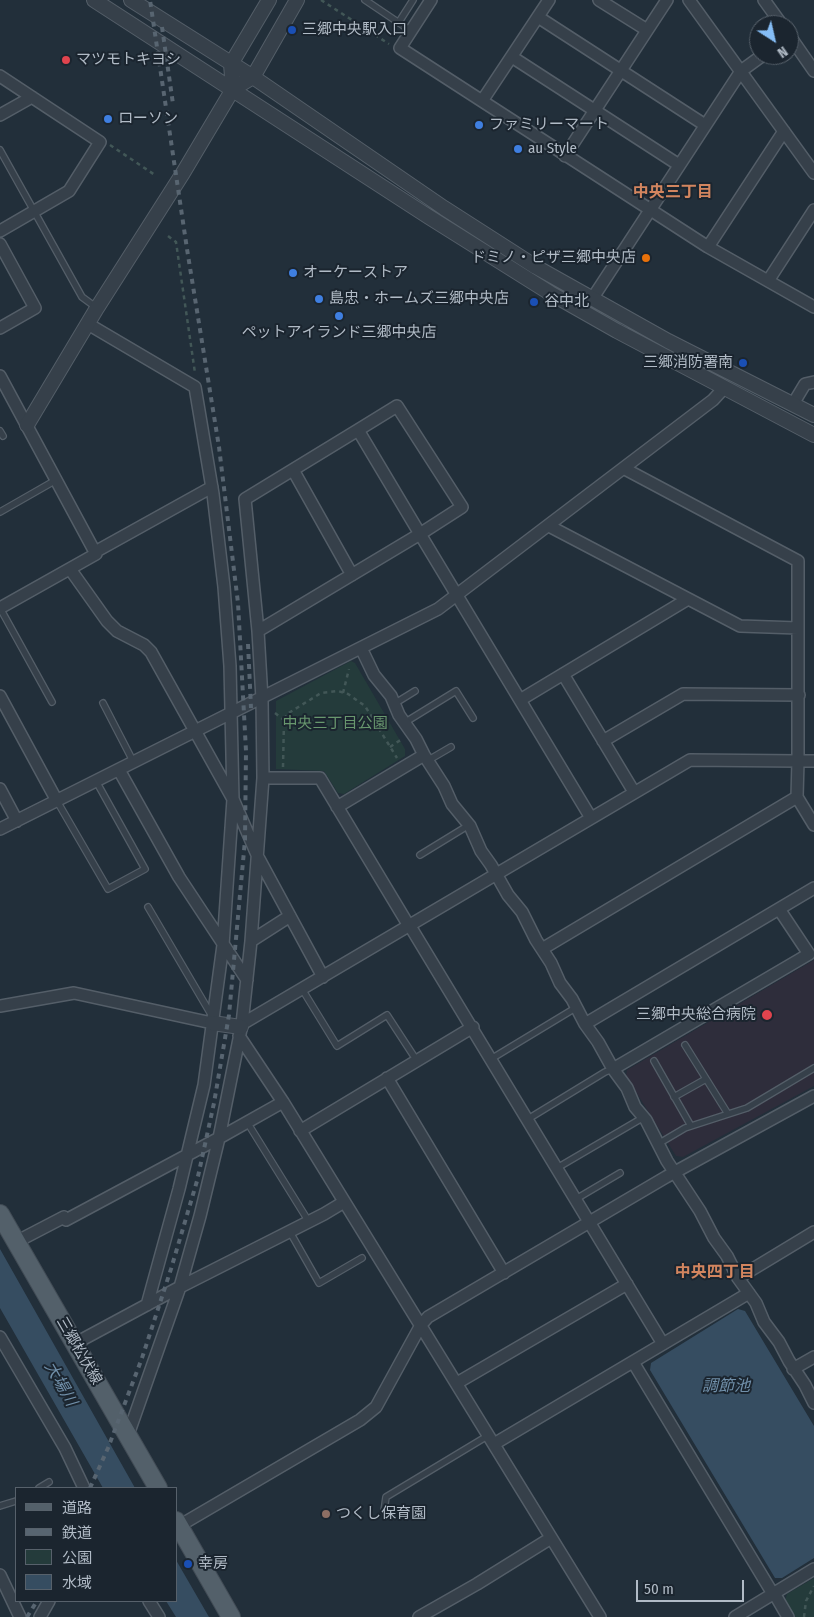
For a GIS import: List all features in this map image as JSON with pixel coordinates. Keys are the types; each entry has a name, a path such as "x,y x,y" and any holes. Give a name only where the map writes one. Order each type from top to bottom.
{"main road":[{"name":"三郷松伏線","path":"0,1214 157,1487"},
{"path":"178,1523 231,1617"}],"street":[{"path":"94,0 436,222 550,293 616,331 814,435"},
{"path":"131,0 253,77 444,208 536,267 668,341 814,415"},
{"path":"232,89 231,64 269,0"},
{"path":"27,425 97,308 183,173 232,89 253,77 297,0"},
{"path":"431,0 400,48 708,248 814,307"},
{"path":"482,101 549,0"},
{"path":"599,0 647,30"},
{"path":"565,156 667,0"},
{"path":"689,0 814,173"},
{"path":"764,0 775,15"},
{"path":"538,17 705,125"},
{"path":"799,50 814,71"},
{"path":"512,57 679,164"},
{"path":"592,299 741,71 749,65"},
{"path":"0,76 99,143 69,191 0,231"},
{"path":"0,115 32,97"},
{"path":"708,248 784,131"},
{"path":"768,281 814,210"},
{"path":"0,244 35,308 0,328"},
{"path":"88,324 195,387 212,487 224,596 232,712 233,798 223,945 204,1085 179,1189 147,1304"},
{"path":"0,376 95,552"},
{"path":"793,404 805,384 814,382"},
{"path":"0,829 438,609 625,469 713,400 724,388"},
{"path":"128,1435 180,1287 219,1138 241,1029 251,941 263,778 262,699 258,631 245,499 398,406 462,508 258,631"},
{"path":"358,430 591,818"},
{"path":"625,469 798,561 799,695 797,797 814,825"},
{"path":"293,470 352,575"},
{"path":"0,608 96,554 95,552 212,487"},
{"path":"549,526 740,626 798,628"},
{"path":"70,569 107,621 117,631 144,645 151,652 233,798 258,857 324,977"},
{"path":"520,700 688,600"},
{"path":"361,648 374,675 391,696 404,723 416,739 444,786 452,804 469,826 481,851 497,874 508,895 522,912 560,983 627,1088 635,1107 644,1117 714,1238 749,1293 764,1322 780,1342 793,1369 805,1384 814,1403"},
{"path":"563,674 634,792"},
{"path":"603,741 682,694 799,695"},
{"path":"0,696 58,801"},
{"path":"337,807 402,768 426,758"},
{"path":"241,1029 302,989 690,760 814,761"},
{"path":"119,770 179,876 247,980"},
{"path":"263,778 320,778 664,1344"},
{"path":"0,789 17,821"},
{"path":"542,949 797,797"},
{"path":"585,1024 814,888"},
{"path":"614,1069 809,954 779,909"},
{"path":"251,941 290,916"},
{"path":"0,1006 74,993 200,1021 213,1020 241,1029 282,1102 600,1617"},
{"path":"300,1131 472,1027"},
{"path":"388,1078 504,1273"},
{"path":"178,1523 360,1420 376,1407 421,1325 428,1317 675,1172 814,1096"},
{"path":"16,1242 64,1217 66,1220 282,1102"},
{"path":"74,1344 344,1202"},
{"path":"738,1278 814,1232"},
{"path":"457,1383 627,1284"},
{"path":"492,1440 633,1362 749,1293"},
{"path":"0,1337 65,1448 79,1485"},
{"path":"793,1369 814,1356"},
{"path":"633,1362 788,1617"},
{"path":"419,1617 551,1538"},
{"path":"735,1617 814,1569"},
{"path":"0,1575 16,1610"},
{"path":"40,1617 49,1602"},
{"path":"150,1602 159,1617"}],"lane":[{"path":"365,0 411,31"},
{"path":"399,22 413,0"},
{"path":"0,150 82,298 97,308"},
{"path":"0,512 56,480"},
{"path":"0,608 52,702"},
{"path":"394,704 415,691"},
{"path":"404,723 456,691 472,718"},
{"path":"102,703 134,763"},
{"path":"426,758 451,747"},
{"path":"58,801 108,889 145,869 96,781"},
{"path":"420,855 469,826"},
{"path":"148,907 213,1020"},
{"path":"302,989 337,1046 387,1015 417,1061"},
{"path":"491,1059 577,1007"},
{"path":"685,1045 728,1114"},
{"path":"654,1061 691,1126"},
{"path":"658,1144 691,1126 746,1108 814,1068"},
{"path":"528,1119 605,1072 614,1069"},
{"path":"674,1097 706,1079"},
{"path":"557,1168 644,1117"},
{"path":"247,1122 309,1222"},
{"path":"576,1199 620,1173"},
{"path":"290,1232 320,1283 362,1258"},
{"path":"384,1511 386,1497 492,1440"},
{"path":"41,1487 49,1482"},
{"path":"0,1506 15,1500"}],"path":[{"path":"321,0 393,46 400,48"},
{"path":"99,143 107,143 155,175"},
{"path":"168,236 176,242 195,375 195,387"},
{"path":"341,658 345,666 350,669 343,693"},
{"path":"283,778 284,720 287,714 321,693 338,691 354,698 365,706 402,768"},
{"path":"390,747 404,738"},
{"path":"804,1617 806,1601 814,1586"}],"shaded area":[{"name":"三郷中央総合病院","path":"814,960 814,1086 683,1157 676,1156 626,1076 627,1070"}],"green space":[{"name":"中央三丁目公園","path":"351,661 355,663 405,749 405,756 344,794 338,793 324,771 276,769 276,701"},
{"path":"814,1578 814,1617 795,1617 785,1601 787,1594"}],"water":[{"name":"大場川","path":"0,1249 134,1487 102,1487 0,1308"},
{"name":"調節池","path":"738,1309 745,1311 814,1426 814,1558 782,1578 775,1578 650,1370 651,1363"},
{"path":"178,1563 209,1617 176,1617 167,1602 178,1602"}],"railway":[{"path":"90,1487 108,1448 142,1358 197,1181 214,1103 229,1015 245,840 246,751 238,603 219,447 150,0"},
{"path":"162,27 173,104"},
{"path":"248,644 251,708"},
{"path":"27,1617 36,1602"}],"place":[{"name":"三郷中央駅入口","path":"292,30"},
{"name":"マツモトキヨシ","path":"66,60"},
{"name":"ローソン","path":"108,119"},
{"name":"ファミリーマート","path":"479,125"},
{"name":"au Style","path":"518,149"},
{"name":"ドミノ・ピザ三郷中央店","path":"646,258"},
{"name":"オーケーストア","path":"293,273"},
{"name":"島忠・ホームズ三郷中央店","path":"319,299"},
{"name":"谷中北","path":"534,302"},
{"name":"ペットアイランド三郷中央店","path":"339,316"},
{"name":"三郷消防署南","path":"743,363"},
{"name":"三郷中央総合病院","path":"767,1015"},
{"name":"つくし保育園","path":"326,1514"},
{"name":"幸房","path":"188,1564"}],"district":[{"name":"中央三丁目","path":"673,193"},
{"name":"中央四丁目","path":"715,1273"}]}
